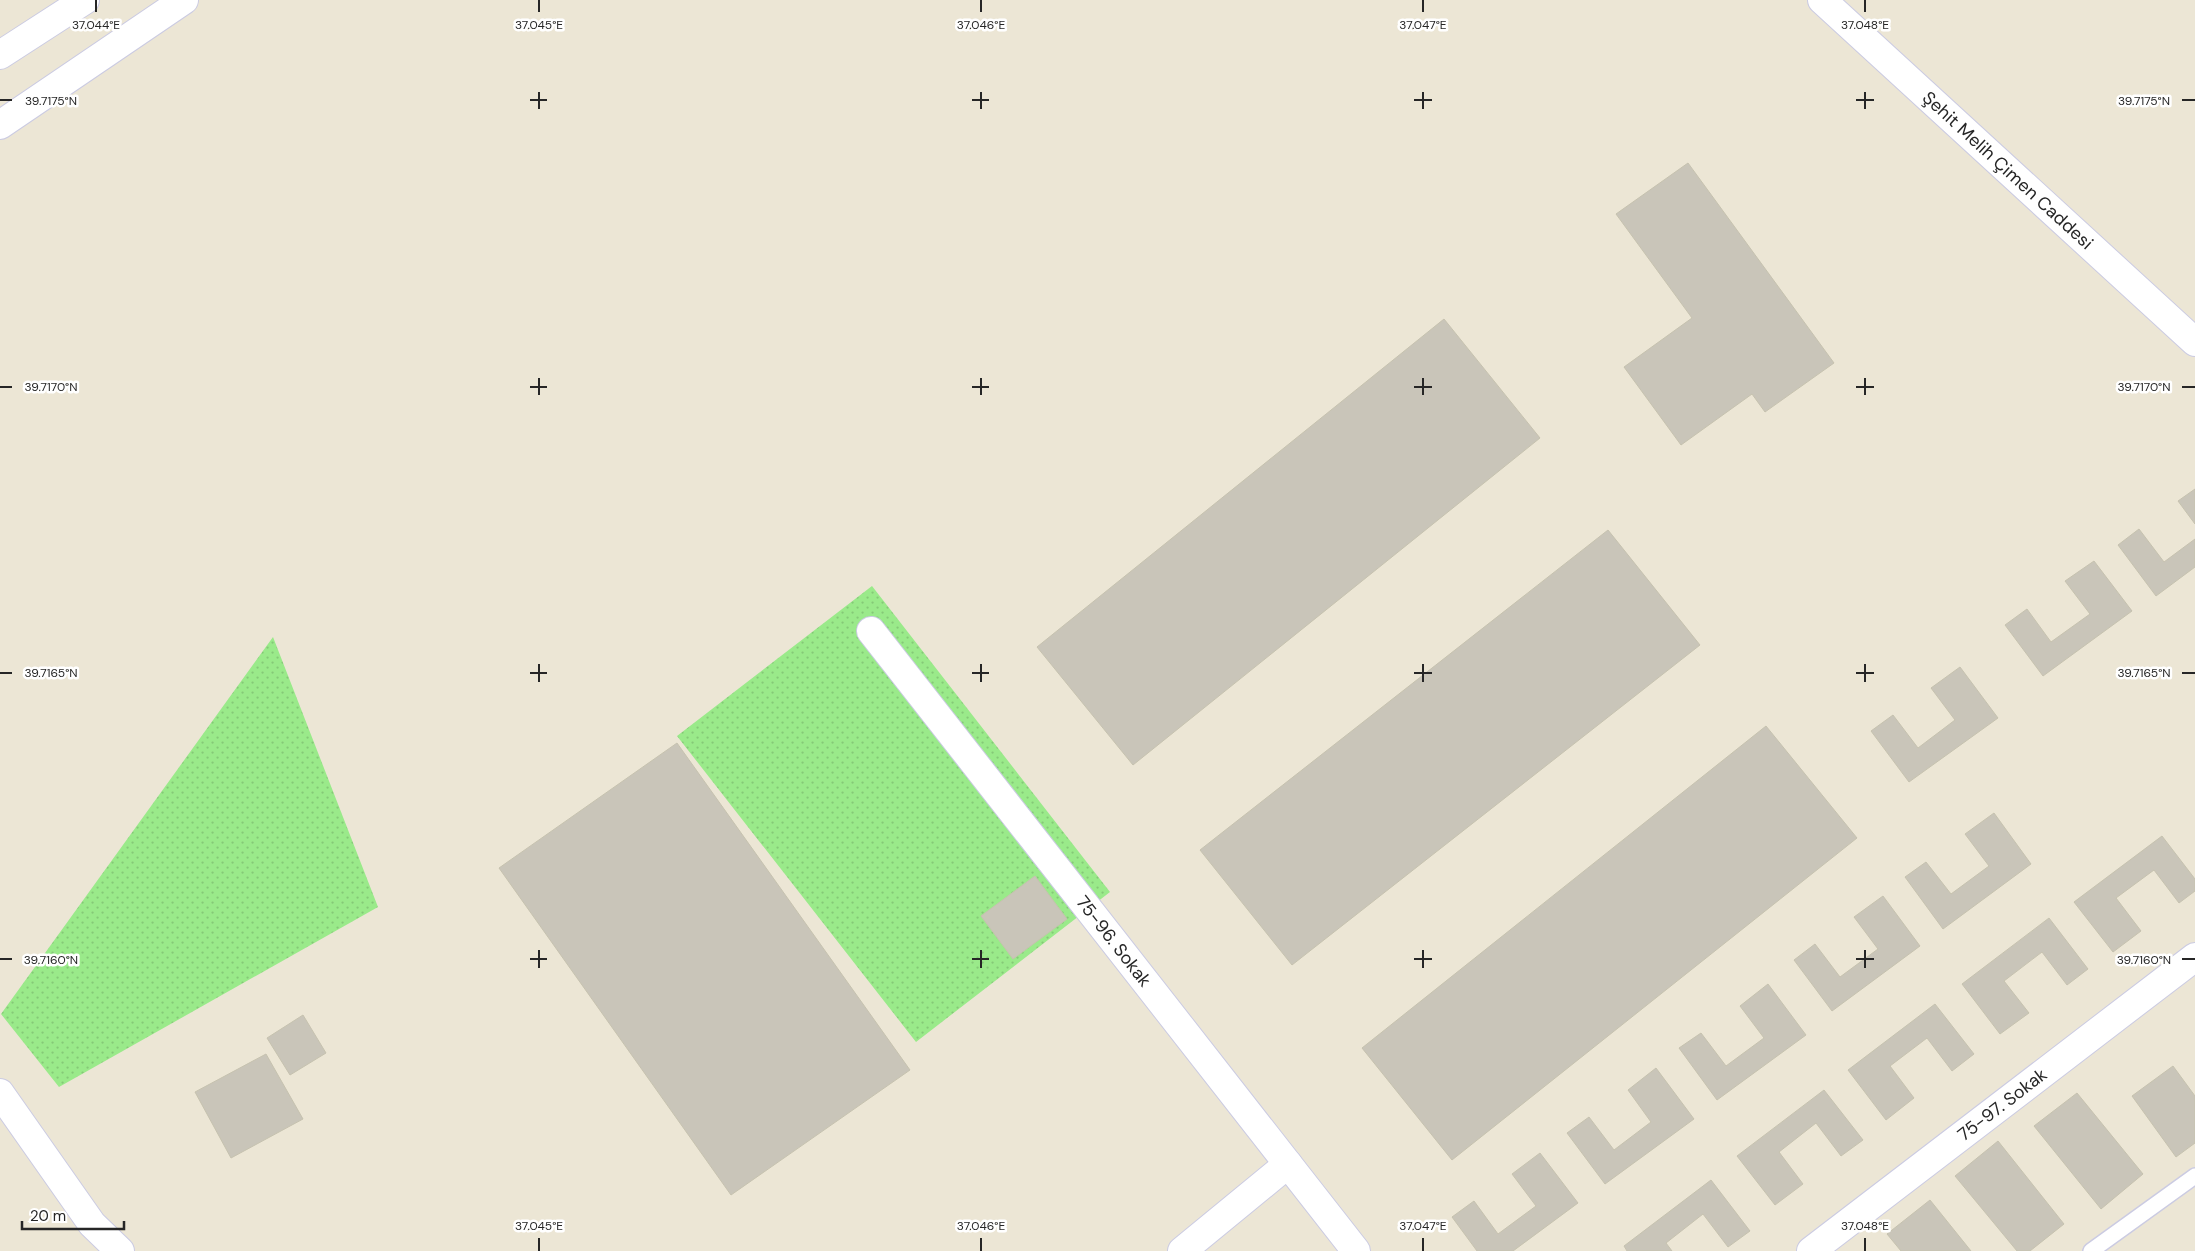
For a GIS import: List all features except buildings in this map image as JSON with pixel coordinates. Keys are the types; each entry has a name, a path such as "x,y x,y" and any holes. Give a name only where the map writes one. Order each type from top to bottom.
{"street":[{"path":"0,55 85,0"},
{"path":"0,125 184,0"},
{"name":"Şehit Melih Çimen Caddesi","path":"1822,0 2195,342"},
{"name":"75-96. Sokak","path":"871,631 1356,1251"},
{"name":"75-97. Sokak","path":"1810,1251 2195,957"},
{"path":"0,1093 92,1224 120,1251"},
{"path":"1182,1251 1288,1164"}],"lane":[{"path":"2090,1251 2195,1176"}],"green space":[{"path":"872,586 1110,892 916,1042 677,736"},
{"path":"273,637 378,907 59,1087 1,1014"}]}
